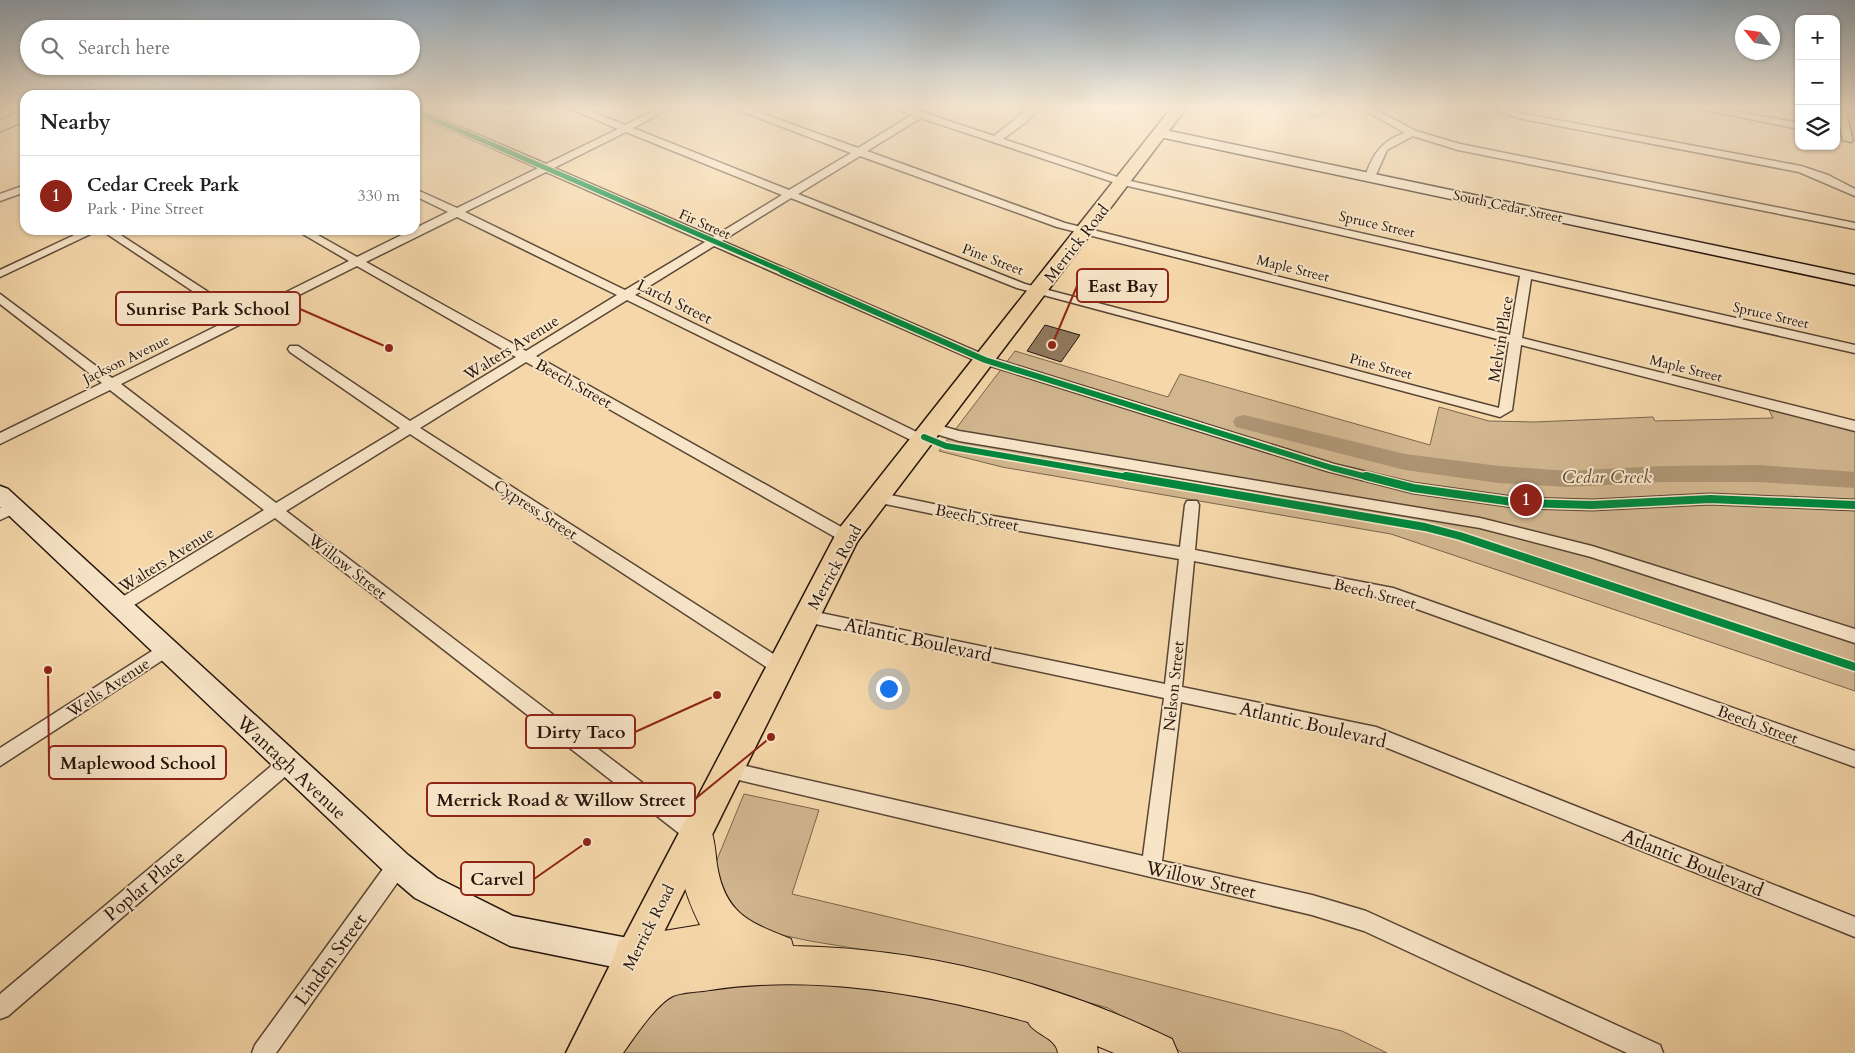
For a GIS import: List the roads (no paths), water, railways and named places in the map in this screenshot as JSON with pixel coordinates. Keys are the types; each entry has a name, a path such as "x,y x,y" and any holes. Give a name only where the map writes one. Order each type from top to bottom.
{"highway":[{"path":"696,835 700,878 710,908 732,933 768,951"},
{"path":"633,954 706,943 768,951 834,966 956,984 1021,998 1084,1019 1120,1033 1158,1053"},
{"path":"598,1053 645,996 663,980 726,968 772,964 834,966"},
{"path":"1021,998 1059,1022 1072,1034 1078,1046 1078,1053"}],"main road":[{"name":"Merrick Road","path":"585,1053 633,954 696,835 847,537 876,497 1143,156"}],"street":[{"name":"Fir Street","path":"519,156 985,360 1332,468 1445,494 1520,503 1573,504 1710,499 1855,505"},
{"name":"Jackson Avenue","path":"420,230 570,156"},
{"name":"Pine Street","path":"693,156 1038,291 1492,412 1500,413 1505,410"},
{"name":"Walters Avenue","path":"120,606 851,156"},
{"name":"Maple Street","path":"870,156 1061,225 1855,426"},
{"name":"Spruce Street","path":"1044,156 1123,182 1855,349"},
{"name":"South Cedar Street","path":"1270,156 1855,280"},
{"path":"1370,177 1377,156"},
{"path":"1504,156 1855,226"},
{"path":"1734,156 1801,169 1824,177 1855,194"},
{"path":"0,198 20,190"},
{"name":"Larch Street","path":"420,194 625,295 926,434 959,436 1480,523 1592,552 1855,636"},
{"path":"0,274 83,235"},
{"path":"114,235 242,319"},
{"name":"Beech Street","path":"310,235 847,537"},
{"name":"Jackson Avenue","path":"0,439 411,235"},
{"name":"Melvin Place","path":"1505,410 1526,274"},
{"name":"Willow Street","path":"0,298 696,835"},
{"name":"Cypress Street","path":"294,349 410,428 780,667"},
{"name":"Beech Street","path":"876,497 981,519 1186,554 1393,594 1855,759"},
{"name":"Nelson Street","path":"1151,867 1173,693 1192,505"},
{"name":"Wantagh Avenue","path":"5,506 120,606 398,866 426,888 510,931 633,954"},
{"name":"Atlantic Boulevard","path":"806,616 1376,735 1855,926"},
{"name":"Wells Avenue","path":"0,758 166,650"},
{"name":"Poplar Place","path":"0,1008 288,763"},
{"name":"Willow Street","path":"728,770 1312,905 1366,921 1652,1053"},
{"name":"Linden Street","path":"263,1053 398,866"}],"waterway":[{"name":"Cedar Creek","path":"1244,422 1280,429 1405,462 1499,475 1568,479 1662,474 1759,473 1855,480"}],"place":[{"name":"East Bay","path":"1052,345"},
{"name":"Sunrise Park School","path":"389,348"},
{"name":"Cedar Creek Park","path":"1526,500"},
{"name":"Maplewood School","path":"48,670"},
{"name":"Dirty Taco","path":"717,695"},
{"name":"Merrick Road & Willow Street","path":"771,737"},
{"name":"Carvel","path":"587,842"}]}
